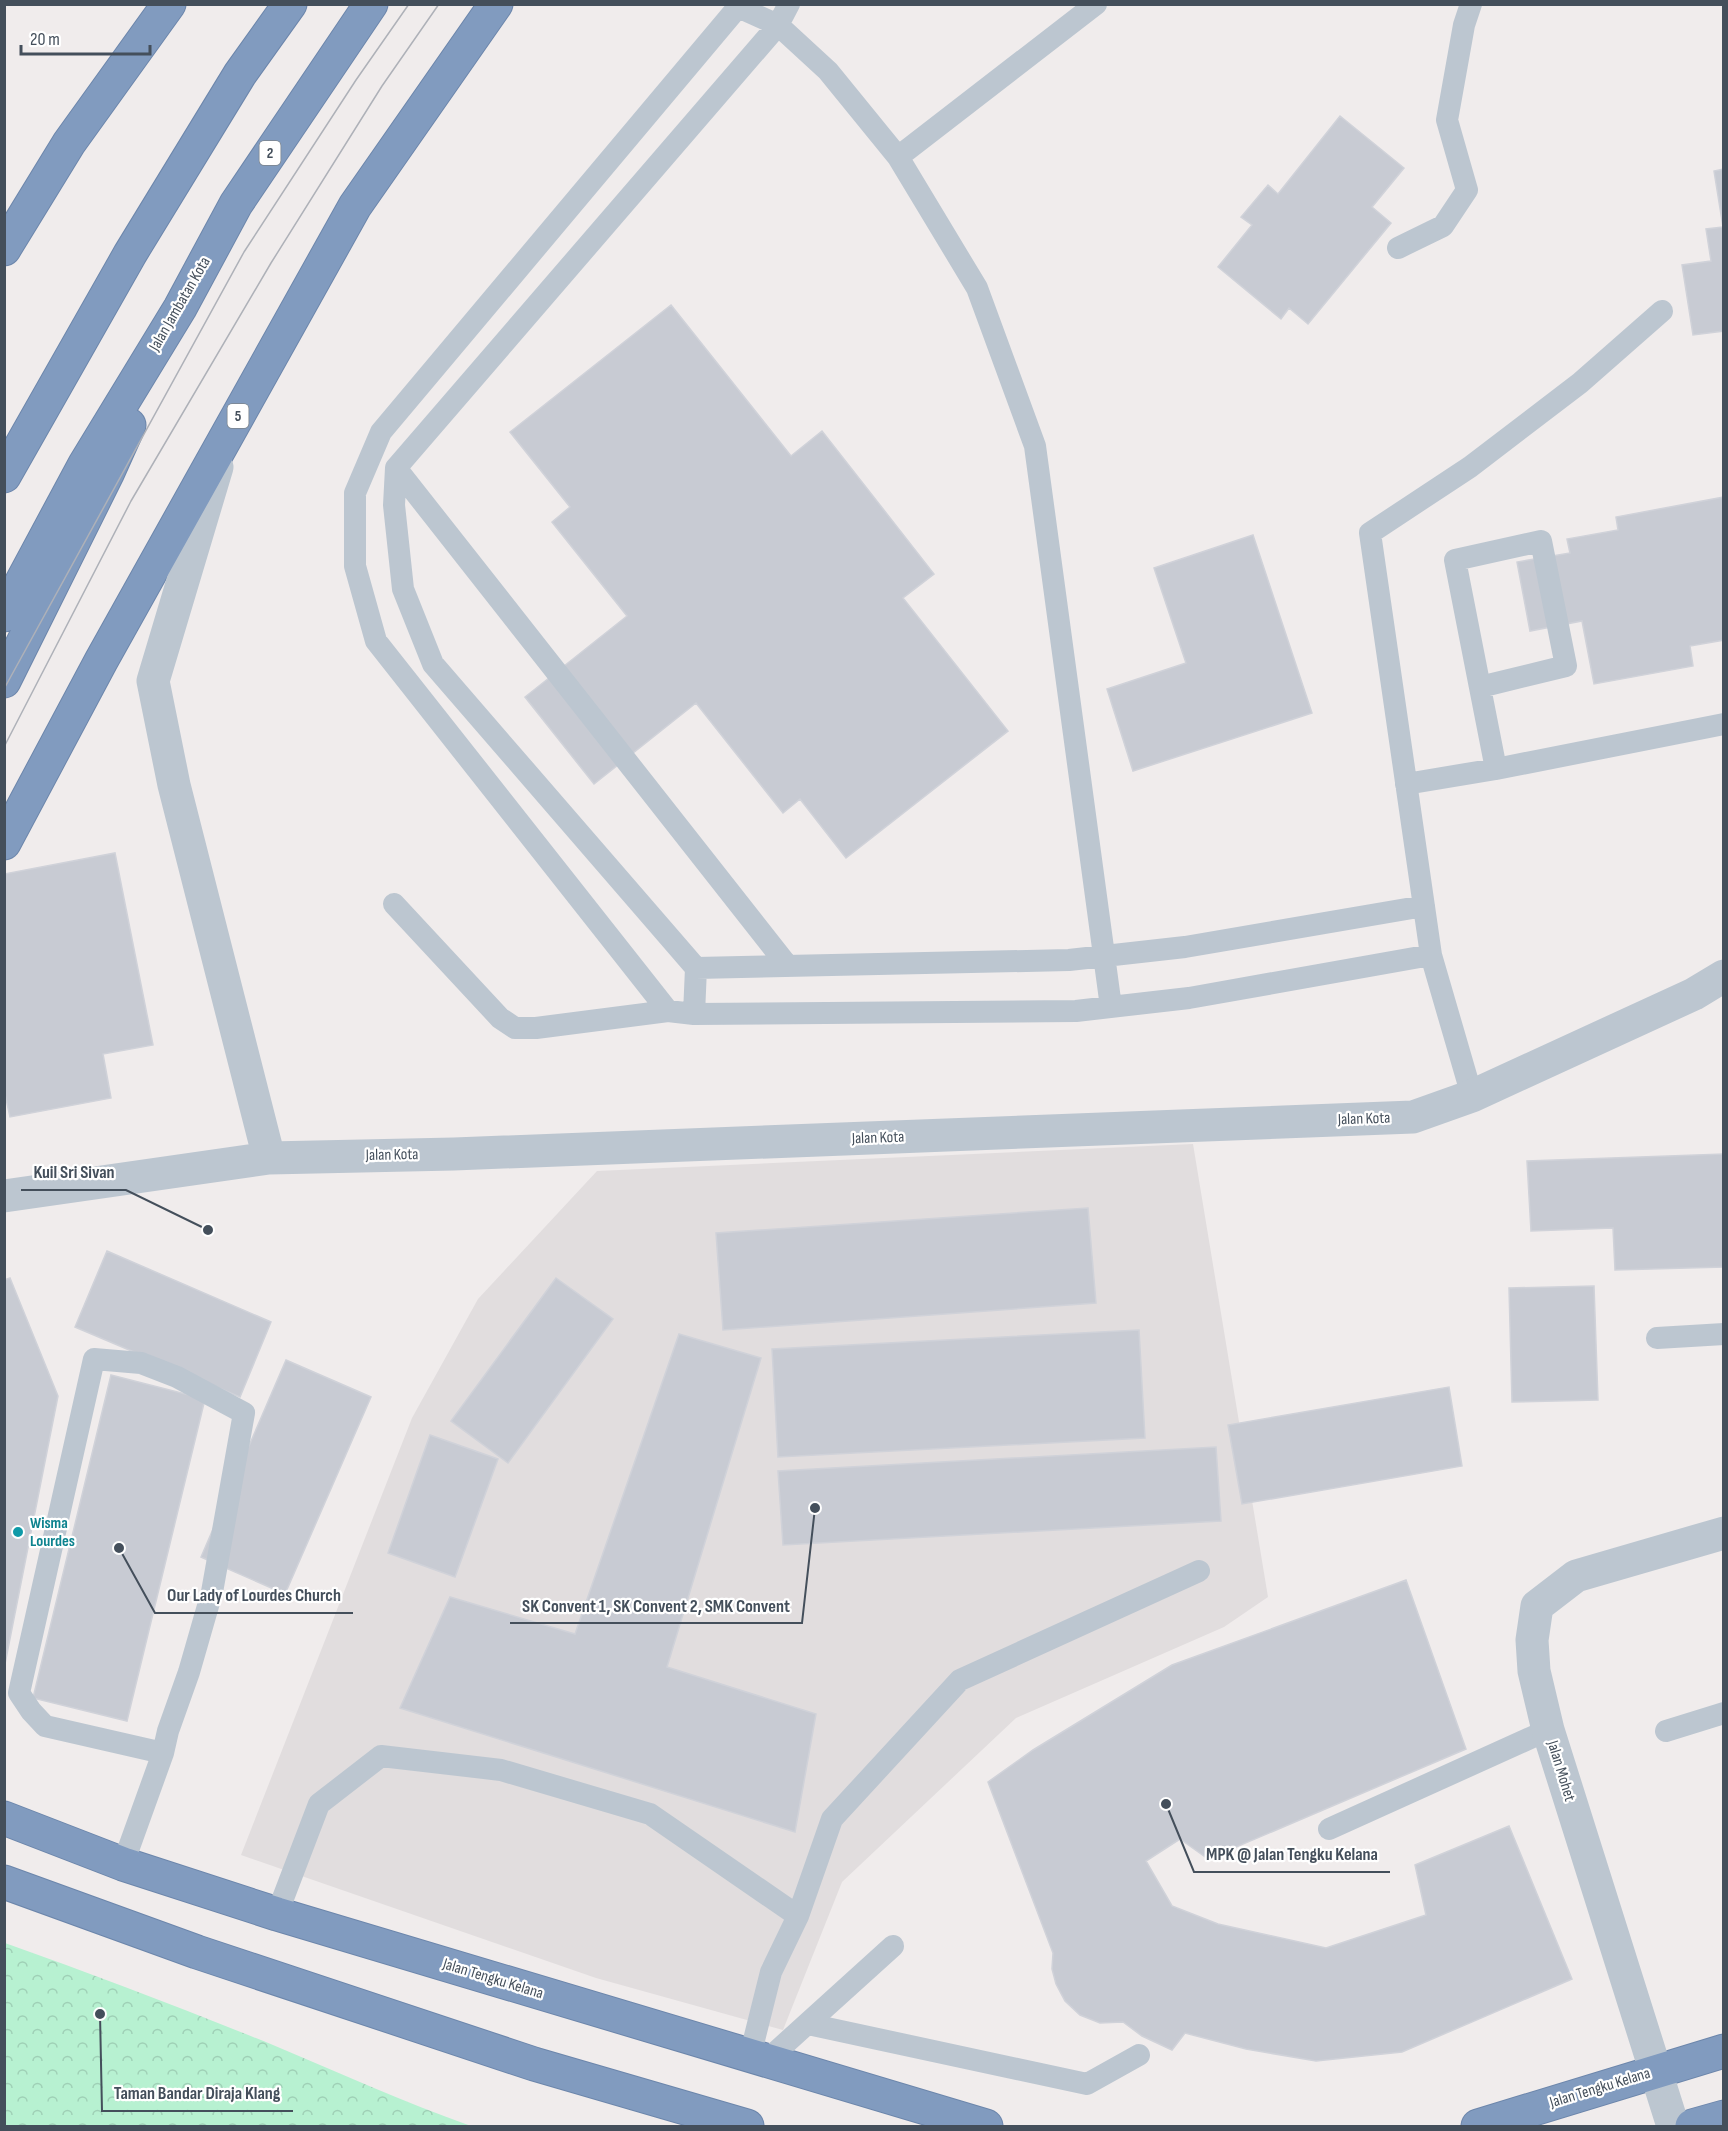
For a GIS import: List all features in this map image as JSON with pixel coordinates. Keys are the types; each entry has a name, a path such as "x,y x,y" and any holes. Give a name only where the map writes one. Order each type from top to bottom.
{"highway":[{"path":"4,249 69,143 169,4"},
{"path":"4,476 130,254 240,74 290,4"},
{"name":"Jalan Jambatan Kota","path":"4,615 85,464 180,308 236,204 371,4"},
{"name":"5","path":"4,843 101,661 355,206 496,4"},
{"path":"4,681 107,474 180,308"},
{"name":"Jalan Tengku Kelana","path":"4,1818 123,1863 277,1914 986,2127"},
{"path":"4,1882 197,1952 511,2056 747,2127"},
{"name":"Jalan Tengku Kelana","path":"1478,2127 1724,2051"},
{"path":"1692,2127 1724,2117"}],"street":[{"path":"227,436 153,681 174,785 269,1158"},
{"name":"Jalan Kota","path":"4,1196 269,1158 454,1154 1413,1117 1472,1096 1694,994 1724,976"},
{"name":"Jalan Mohet","path":"1672,2127 1548,1730 1534,1671 1533,1640 1537,1606 1576,1576 1724,1533"}],"lane":[{"path":"694,1014 696,968 433,664 403,589 394,505 396,468 778,25 789,4"},
{"path":"898,157 1095,4"},
{"path":"1398,248 1443,225 1467,190 1447,120 1464,25 1471,4"},
{"path":"668,1011 376,641 355,567 355,493 381,432 741,6 778,25 828,71 898,157 977,288 1035,446 1111,1007"},
{"path":"1472,1096 1431,955 1370,533 1470,467 1580,384 1662,311"},
{"path":"396,468 787,965"},
{"path":"1480,687 1566,666 1541,541 1455,560 1496,769"},
{"path":"1406,784 1496,769 1724,724"},
{"path":"394,904 500,1018 515,1028 536,1028 668,1011 694,1014 1076,1011 1189,998 1431,955"},
{"path":"696,968 1069,960 1185,947 1424,906"},
{"path":"1657,1338 1724,1334"},
{"path":"123,1863 163,1753 212,1592 244,1413 177,1377 141,1363 94,1359 19,1693 45,1726 163,1753"},
{"path":"759,2058 771,1972 798,1916 832,1819 960,1680 1199,1571"},
{"path":"1666,1731 1724,1713"},
{"path":"1329,1829 1548,1730"},
{"path":"277,1914 319,1804 381,1756 501,1770 650,1814 798,1916"},
{"path":"759,2058 808,2024 893,1946"},
{"path":"808,2024 1087,2084 1139,2055"}],"shaded area":[{"path":"1193,1144 1268,1597 1224,1627 1016,1718 842,1882 783,2030 596,1978 241,1855 412,1418 478,1299 597,1171"}],"green space":[{"path":"5,1943 206,2018 471,2126 5,2126"}],"building":[{"path":"1340,116 1404,168 1372,207 1391,223 1308,324 1289,308 1281,319 1218,267 1252,225 1241,217 1268,185 1278,194"},
{"path":"1724,169 1724,331 1693,335 1682,265 1711,261 1706,229 1723,227 1714,171"},
{"path":"671,305 791,456 822,431 934,574 903,598 1008,731 846,858 800,799 783,813 696,703 594,784 525,697 627,616 552,522 570,507 510,432"},
{"path":"1724,497 1724,640 1690,646 1693,666 1594,684 1582,621 1530,631 1517,562 1570,553 1567,539 1618,530 1616,517"},
{"path":"1253,535 1312,713 1133,771 1107,689 1186,663 1154,568"},
{"path":"115,853 153,1045 103,1054 111,1098 10,1117 4,1090 4,874"},
{"path":"1724,1154 1724,1267 1615,1270 1613,1228 1531,1231 1527,1161"},
{"path":"1088,1208 1096,1303 723,1330 716,1233"},
{"path":"107,1251 271,1322 240,1397 75,1327"},
{"name":"Wisma Lourdes","path":"10,1278 58,1396 4,1669 4,1280"},
{"path":"556,1278 613,1319 508,1463 451,1421"},
{"path":"1594,1286 1598,1400 1512,1402 1509,1288"},
{"path":"1139,1330 1145,1438 778,1457 772,1349"},
{"path":"679,1334 761,1358 667,1667 816,1714 795,1832 400,1708 450,1597 575,1634"},
{"path":"286,1360 371,1397 285,1594 201,1557"},
{"path":"111,1375 205,1399 127,1721 33,1698"},
{"path":"1449,1387 1462,1466 1242,1504 1228,1425"},
{"path":"430,1435 498,1459 455,1577 388,1553"},
{"path":"1216,1447 1221,1521 783,1545 778,1471"},
{"path":"1406,1580 1466,1749 1208,1859 1180,1839 1146,1861 1172,1906 1218,1924 1326,1948 1426,1915 1415,1865 1509,1826 1572,1979 1402,2052 1316,2061 1246,2049 1185,2033 1172,2050 1142,2036 1123,2022 1100,2023 1080,2015 1065,2001 1056,1984 1052,1969 1053,1953 988,1782 1033,1750 1172,1665"}],"tram line":[{"path":"4,689 244,252 356,80 409,4"},
{"path":"4,747 131,501 271,263 382,86 439,4"}],"place":[{"name":"Kuil Sri Sivan","path":"208,1230"},
{"name":"SK Convent 1, SK Convent 2, SMK Convent","path":"815,1508"},
{"name":"Wisma Lourdes","path":"18,1532"},
{"name":"Our Lady of Lourdes Church","path":"119,1548"},
{"name":"MPK @ Jalan Tengku Kelana","path":"1166,1804"},
{"name":"Taman Bandar Diraja Klang","path":"100,2014"}]}
